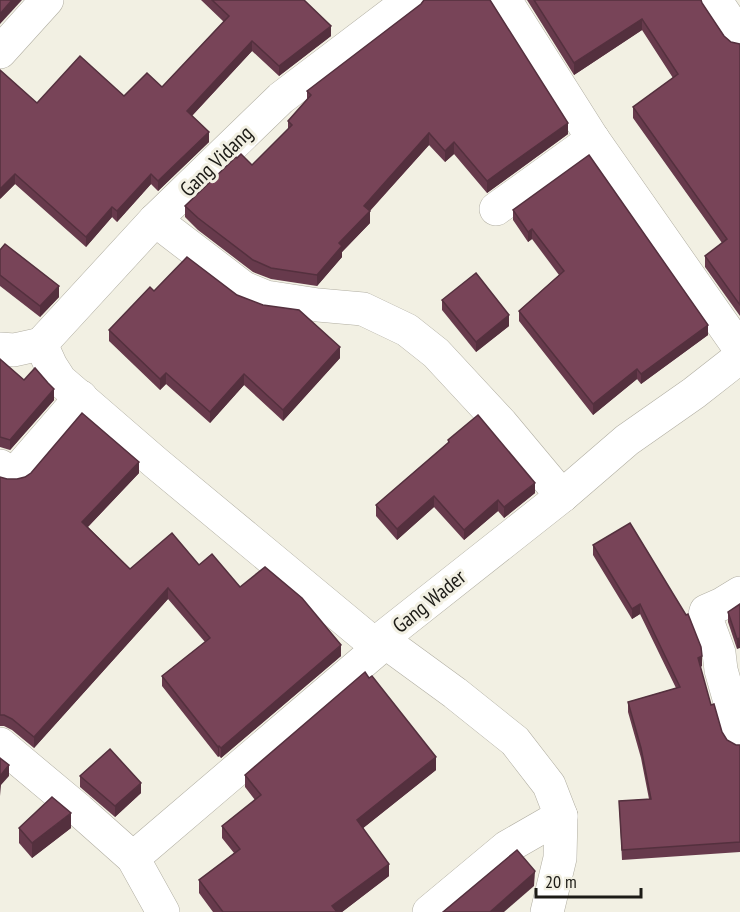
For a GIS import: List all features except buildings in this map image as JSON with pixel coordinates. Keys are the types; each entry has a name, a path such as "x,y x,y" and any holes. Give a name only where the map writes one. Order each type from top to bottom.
{"street":[{"path":"0,52 47,0"},
{"name":"Gang Vidang","path":"41,344 155,220 281,98 410,0"},
{"path":"505,0 593,139 740,349"},
{"path":"718,4 740,37"},
{"path":"496,209 593,139"},
{"path":"155,220 244,288 266,297 363,309 407,330 436,353 501,423 561,495"},
{"path":"0,349 14,350 41,344 60,380 156,464 380,643 455,693 514,741 549,785 561,816 560,858 547,912"},
{"name":"Gang Wader","path":"133,858 380,643 627,440 740,357"},
{"path":"0,466 8,471 17,471 81,398"},
{"path":"724,602 706,610 705,615 719,653 721,670 740,737"},
{"path":"0,744 133,858 163,912"},
{"path":"429,912 507,847 561,816"}]}
